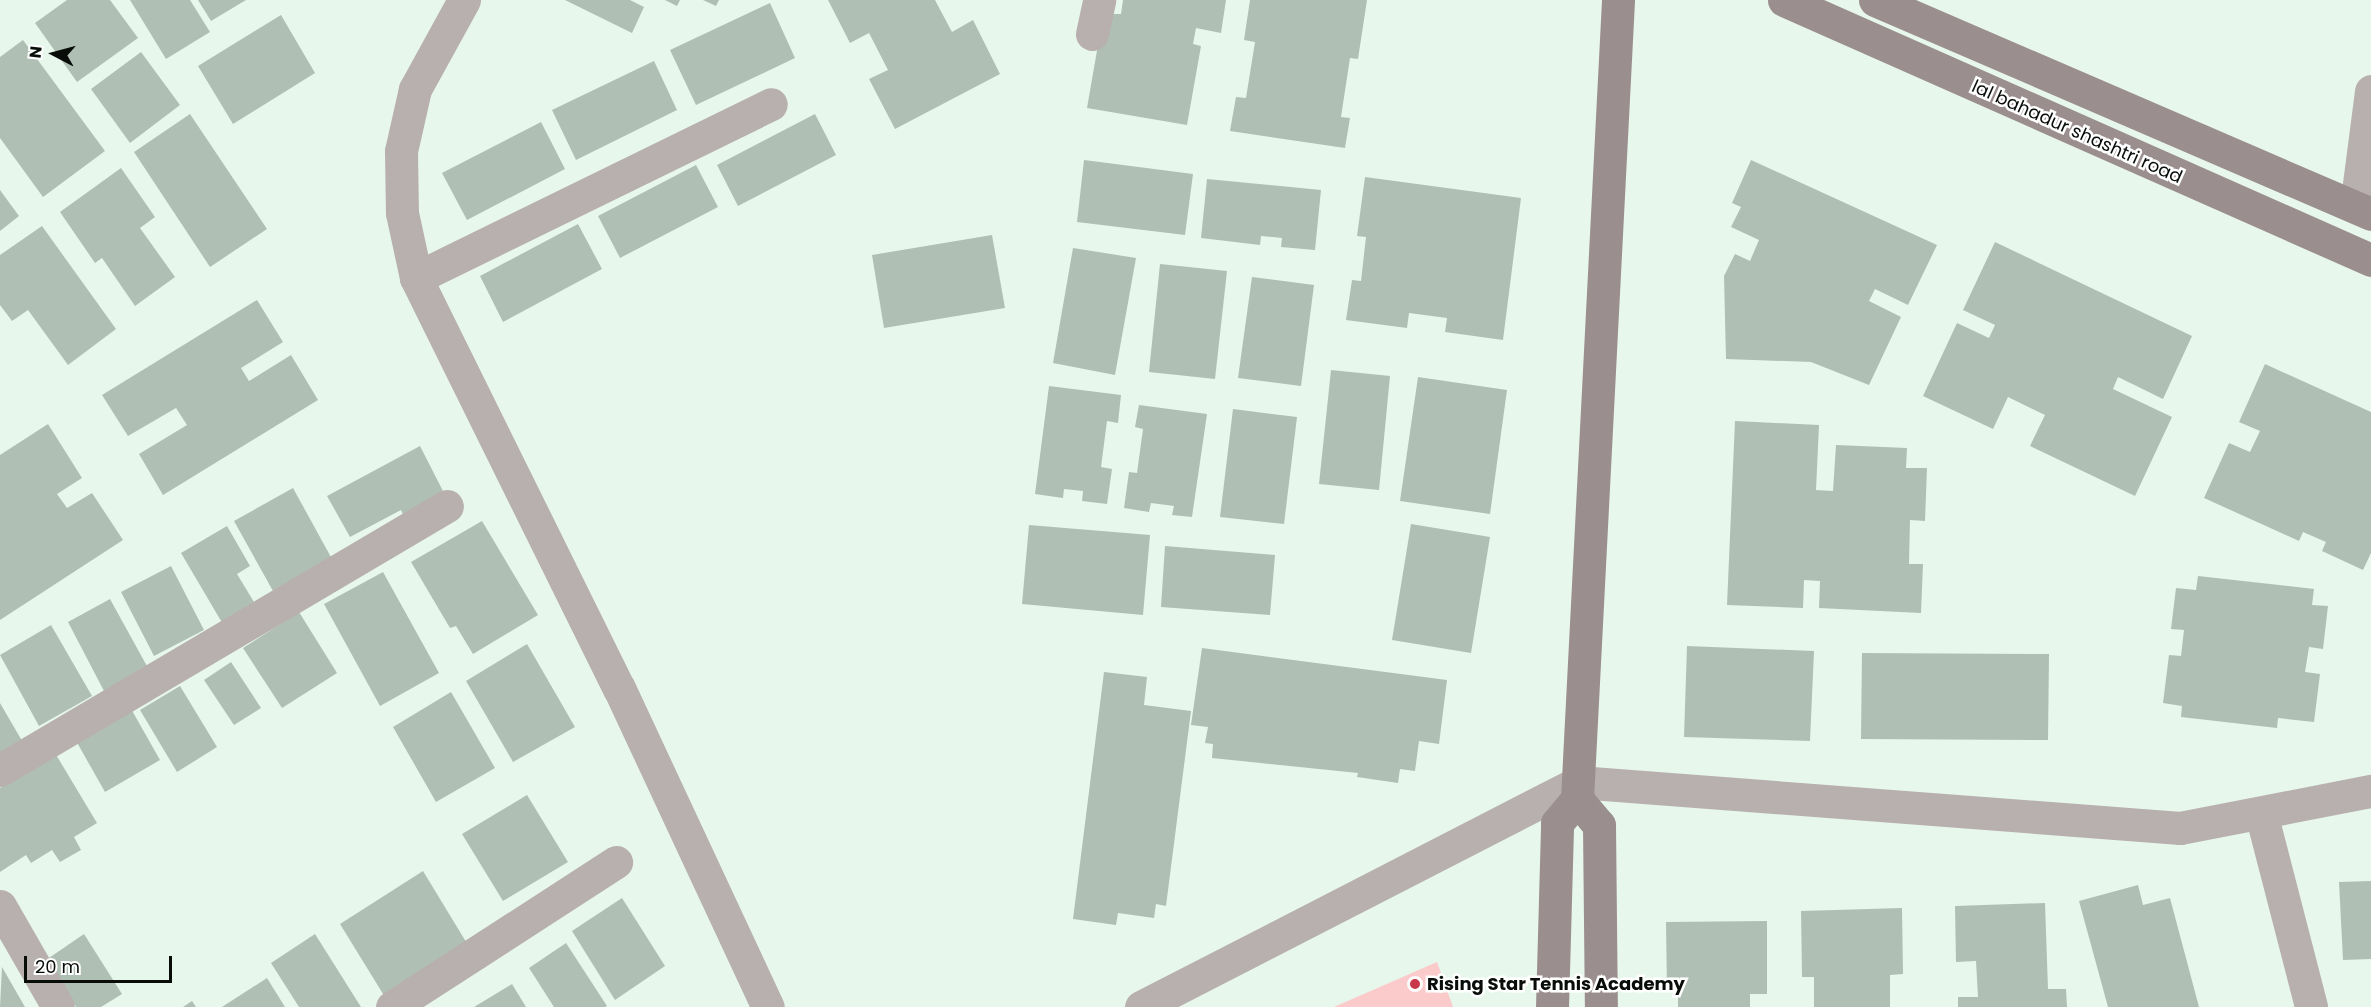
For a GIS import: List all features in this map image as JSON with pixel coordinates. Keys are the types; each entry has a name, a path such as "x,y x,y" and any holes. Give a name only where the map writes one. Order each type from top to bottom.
{"street":[{"path":"464,0 415,89 401,151 402,213 416,278 619,688 768,1007"},
{"path":"1092,34 1099,0"},
{"path":"1552,1007 1557,823 1578,791 1618,0"},
{"name":"lal bahadur shashtri road","path":"1784,0 2371,260"},
{"path":"1875,0 2363,210 2371,91"},
{"path":"416,278 771,104"},
{"path":"0,770 447,506"},
{"path":"1578,791 1599,825 1600,1007"},
{"path":"1141,1007 1578,791 2180,828 2371,791"},
{"path":"2261,813 2311,1007"},
{"path":"392,1007 616,862"},
{"path":"5,926 58,1007"}],"shaded area":[{"name":"Rising Star Tennis Academy","path":"1437,962 1453,1007 1334,1007"}],"building":[{"path":"67,0 110,0 138,38 77,82 35,23"},
{"path":"130,0 190,0 210,32 166,59"},
{"path":"198,0 246,0 211,21"},
{"path":"565,0 630,0 644,7 632,33"},
{"path":"665,0 680,0 677,6"},
{"path":"703,0 719,0 716,6"},
{"path":"828,0 935,0 952,32 973,20 1000,74 895,129 869,79 888,70 869,33 850,43"},
{"path":"1123,0 1226,0 1221,33 1196,28 1193,44 1201,46 1187,125 1087,108 1099,39 1107,41 1113,14 1121,14"},
{"path":"1250,0 1367,0 1358,59 1350,58 1341,117 1350,118 1345,148 1230,131 1236,97 1246,98 1255,42 1244,40"},
{"path":"770,3 795,58 696,105 670,50"},
{"path":"281,15 315,73 233,124 198,66"},
{"path":"23,40 105,151 43,197 0,138 0,57"},
{"path":"141,52 180,105 130,143 91,89"},
{"path":"654,61 677,110 576,160 552,110"},
{"path":"190,114 267,229 210,267 134,152"},
{"path":"815,114 836,155 738,206 717,165"},
{"path":"541,122 565,169 467,220 442,173"},
{"path":"1084,160 1193,174 1185,235 1077,222"},
{"path":"1751,160 1937,245 1908,305 1875,289 1869,301 1901,317 1869,385 1811,362 1726,359 1724,276 1735,254 1750,261 1759,240 1731,227 1741,207 1732,203"},
{"path":"696,165 718,207 620,258 598,216"},
{"path":"121,168 155,217 140,228 175,277 135,306 102,258 95,263 60,212"},
{"path":"1365,177 1521,198 1503,340 1445,332 1447,318 1409,313 1407,328 1346,320 1352,280 1361,281 1366,237 1357,236"},
{"path":"1207,179 1321,190 1315,250 1281,247 1282,238 1261,236 1260,245 1201,238"},
{"path":"0,190 19,216 0,231"},
{"path":"578,224 602,269 503,322 480,276"},
{"path":"42,226 116,329 68,365 28,310 12,321 0,305 0,255"},
{"path":"992,235 1005,308 884,328 872,255"},
{"path":"1995,242 2192,336 2163,399 2118,377 2113,389 2172,417 2135,496 2030,446 2045,415 2008,397 1993,429 1923,396 1957,323 1989,338 1995,325 1963,310"},
{"path":"1073,248 1136,258 1115,375 1053,363"},
{"path":"1160,264 1227,271 1215,379 1149,372"},
{"path":"1252,277 1314,285 1301,386 1238,378"},
{"path":"257,300 283,342 241,368 249,381 291,355 318,400 163,495 139,454 187,425 176,408 128,436 102,395"},
{"path":"2265,364 2371,412 2371,553 2363,570 2322,551 2326,542 2303,532 2299,541 2204,498 2229,443 2250,452 2260,431 2239,422"},
{"path":"1331,370 1390,376 1379,490 1319,484"},
{"path":"1418,377 1507,390 1490,514 1400,501"},
{"path":"1049,386 1121,395 1118,423 1107,421 1101,467 1112,469 1107,504 1082,501 1083,491 1064,489 1063,498 1035,494"},
{"path":"1139,405 1207,414 1192,517 1172,515 1174,506 1151,503 1149,512 1124,508 1129,472 1137,473 1143,429 1135,427"},
{"path":"1233,409 1297,417 1284,524 1220,517"},
{"path":"1735,421 1819,425 1816,490 1833,491 1836,445 1907,448 1906,468 1927,468 1925,521 1910,520 1909,564 1923,564 1921,613 1819,608 1820,581 1804,580 1803,608 1727,605"},
{"path":"48,424 82,478 57,494 67,508 92,493 123,540 0,620 0,455"},
{"path":"420,446 445,495 404,517 401,510 350,537 327,496"},
{"path":"293,488 332,559 273,591 234,521"},
{"path":"482,521 538,615 473,654 456,626 450,628 411,562"},
{"path":"1411,524 1490,537 1471,653 1392,640"},
{"path":"1029,525 1150,535 1143,615 1022,604"},
{"path":"227,526 250,566 237,574 257,607 224,626 181,553"},
{"path":"1165,546 1275,555 1270,615 1161,607"},
{"path":"171,566 204,630 154,656 121,592"},
{"path":"383,572 439,673 380,706 324,604"},
{"path":"2198,576 2314,589 2312,605 2328,606 2323,649 2309,647 2305,672 2320,674 2314,722 2278,718 2277,728 2181,717 2182,706 2163,703 2169,655 2181,656 2184,630 2171,629 2176,588 2196,590"},
{"path":"110,599 148,668 104,691 68,622"},
{"path":"299,612 337,673 282,708 243,648"},
{"path":"51,625 92,696 39,726 0,655"},
{"path":"527,644 575,727 513,762 466,681"},
{"path":"1687,646 1814,651 1810,741 1684,737"},
{"path":"1202,648 1447,680 1439,744 1419,741 1415,771 1400,769 1398,783 1357,777 1358,773 1212,758 1213,744 1205,743 1208,727 1191,725"},
{"path":"1862,653 2049,654 2048,740 1861,739"},
{"path":"231,662 261,708 234,725 204,680"},
{"path":"1104,672 1147,677 1144,705 1191,711 1166,906 1156,904 1154,918 1118,913 1116,925 1073,919"},
{"path":"180,686 217,747 177,772 140,710"},
{"path":"451,692 495,768 436,802 393,727"},
{"path":"0,703 25,746 0,761"},
{"path":"130,707 160,760 105,792 75,739"},
{"path":"55,753 97,823 74,837 81,850 60,862 52,850 31,863 26,855 0,872 0,788"},
{"path":"527,795 568,862 503,901 462,834"},
{"path":"423,871 471,950 388,1002 340,924"},
{"path":"2371,881 2371,959 2343,960 2339,882"},
{"path":"2138,885 2143,905 2170,898 2199,1007 2108,1007 2079,901"},
{"path":"622,898 665,966 615,1000 572,931"},
{"path":"2045,903 2048,989 2066,989 2067,1007 1958,1007 1958,997 1978,997 1976,961 1956,962 1955,906"},
{"path":"1902,908 1903,974 1890,975 1890,1007 1814,1007 1814,977 1802,977 1801,911"},
{"path":"1767,921 1767,994 1750,994 1750,1007 1678,1007 1678,992 1667,992 1666,922"},
{"path":"84,934 122,994 101,1007 76,1007 46,960"},
{"path":"315,934 361,1007 299,1007 271,963"},
{"path":"566,943 607,1006 554,1007 529,968"},
{"path":"2,967 25,1007 0,1007"},
{"path":"267,978 285,1007 222,1007"},
{"path":"512,984 526,1007 474,1007"},
{"path":"192,1001 196,1007 183,1007"}],"place":[{"name":"Rising Star Tennis Academy","path":"1415,984"}]}
